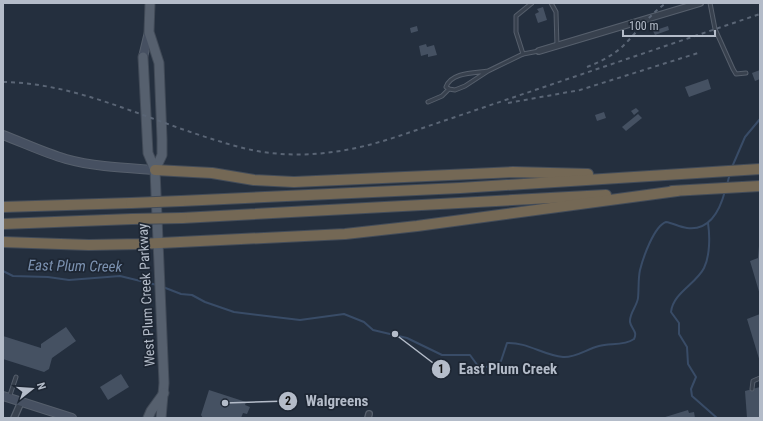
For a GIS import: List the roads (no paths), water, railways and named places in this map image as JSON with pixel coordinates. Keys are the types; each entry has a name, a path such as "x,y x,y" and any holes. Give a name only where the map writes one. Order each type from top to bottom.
{"highway":[{"path":"3,207 181,201 460,188 758,169"},
{"path":"155,170 204,173 254,180 294,182 513,172 644,176"},
{"path":"3,224 334,211 756,186"},
{"path":"3,242 89,245 345,234 390,230 677,191"}],"main road":[{"name":"West Plum Creek Parkway","path":"150,3 149,32 142,57 148,153 155,170 164,393 161,418"},
{"name":"West Plum Creek Parkway","path":"149,32 158,57 160,78 162,155 155,170"},
{"path":"3,135 53,155 75,161 108,166 155,170"},
{"path":"148,418 151,411 164,393"},
{"path":"6,397 52,414 72,418"}],"street":[{"path":"539,51 700,3"},
{"path":"14,418 21,402"}],"lane":[{"path":"523,54 516,32 516,16 532,3"},
{"path":"551,3 556,12 557,46"},
{"path":"710,3 716,29 733,69 736,74 746,73"},
{"path":"428,102 442,96 449,90 455,90 465,86 488,71 523,54 539,51"},
{"path":"449,90 446,87 448,82 453,78 488,71"},
{"path":"6,397 16,377"},
{"path":"752,389 752,382 760,378"}],"waterway":[{"name":"East Plum Creek","path":"732,167 745,137 760,119"},
{"name":"East Plum Creek","path":"727,185 730,173"},
{"name":"East Plum Creek","path":"163,287 181,294 192,295 205,302 234,312 300,320 344,314 364,322 373,330 407,338 442,355 470,355 478,366 482,368 494,365 501,361 507,343 521,344 556,356 568,357 599,346 621,344 634,339 635,332 630,319 638,298 641,265 653,236 666,222 687,228 695,228 708,223 717,212 725,191"},
{"path":"708,223 709,246 704,268 696,279 676,299 671,312 679,323 679,334 687,347 688,364 696,377 691,389 692,396 717,418"},
{"name":"East Plum Creek","path":"3,271 13,276 48,277 69,280 120,276 157,285"}],"railway":[{"path":"587,67 607,58 620,49 649,18 666,3"},
{"path":"3,82 57,88 83,95 186,131 249,149 287,154 320,154 352,149 399,136 760,14"},
{"path":"508,103 580,90 698,53"}],"place":[{"name":"East Plum Creek","path":"395,334"},
{"name":"Walgreens","path":"225,403"}]}
